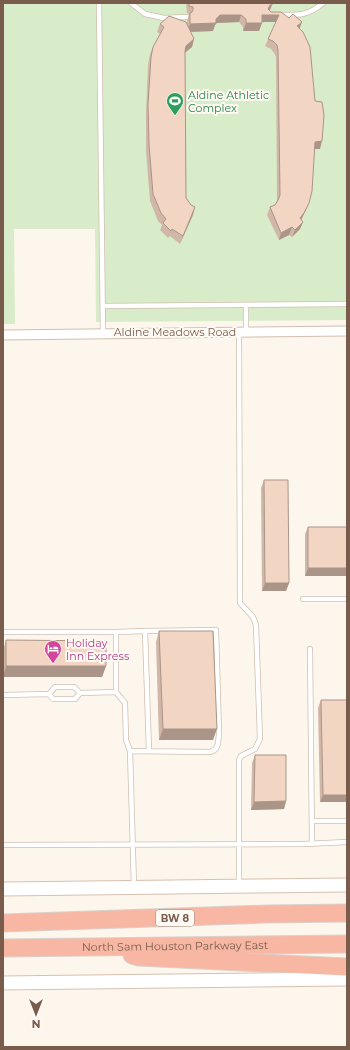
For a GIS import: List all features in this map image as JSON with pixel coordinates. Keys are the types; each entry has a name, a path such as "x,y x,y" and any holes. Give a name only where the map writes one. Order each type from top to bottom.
{"highway":[{"name":"BW 8","path":"3,923 267,914 347,913"},
{"name":"North Sam Houston Parkway East","path":"3,948 347,944"},
{"path":"103,946 139,957 347,967"}],"main road":[{"path":"3,889 347,884"},
{"path":"3,983 347,979"}],"street":[{"name":"Aldine Meadows Road","path":"3,335 347,331"}],"lane":[{"path":"99,3 103,333"},
{"path":"130,3 145,14 164,18 187,17"},
{"path":"276,15 303,14 315,10 323,3"},
{"path":"103,306 347,304"},
{"path":"239,886 239,760 241,756 255,749 260,739 256,625 253,617 240,603 243,332 246,305"},
{"path":"303,599 347,599"},
{"path":"3,632 216,630 219,734 218,746 215,751 130,751"},
{"path":"145,631 149,751"},
{"path":"116,632 116,692 125,703 126,740 130,751 134,887"},
{"path":"310,649 312,844"},
{"path":"3,694 49,694 55,687 74,687 80,693 116,692"},
{"path":"49,694 53,699 75,699 80,693"},
{"path":"312,820 347,821"},
{"path":"3,845 312,844 347,842"}],"green space":[{"name":"Aldine Athletic Complex","path":"3,3 347,3 347,320 96,322 95,229 14,229 15,324 3,324"}],"building":[{"path":"189,3 272,3 268,9 271,12 281,12 289,18 293,14 302,22 297,26 303,32 310,47 315,101 322,102 324,115 322,141 315,142 312,191 309,203 300,218 303,222 295,230 292,227 281,233 270,207 275,205 280,195 278,50 277,45 268,39 279,15 262,15 262,23 246,23 246,19 241,15 220,15 216,19 216,23 190,24 190,13 193,10 193,7 189,6"},
{"path":"169,16 186,22 194,39 186,46 185,51 186,198 191,205 195,207 183,236 172,229 171,231 163,223 166,219 161,213 153,194 149,144 148,105 151,57 153,47 164,27 160,24"},
{"path":"264,480 288,480 289,583 265,583"},
{"path":"308,527 347,527 347,568 308,568"},
{"path":"159,631 213,631 217,729 163,729"},
{"path":"6,640 106,641 106,666 6,666"},
{"path":"321,700 347,700 347,795 323,795"},
{"path":"255,755 286,755 286,801 254,802"}],"place":[{"name":"Aldine Athletic Complex","path":"175,116"},
{"name":"Holiday Inn Express","path":"53,664"}]}
